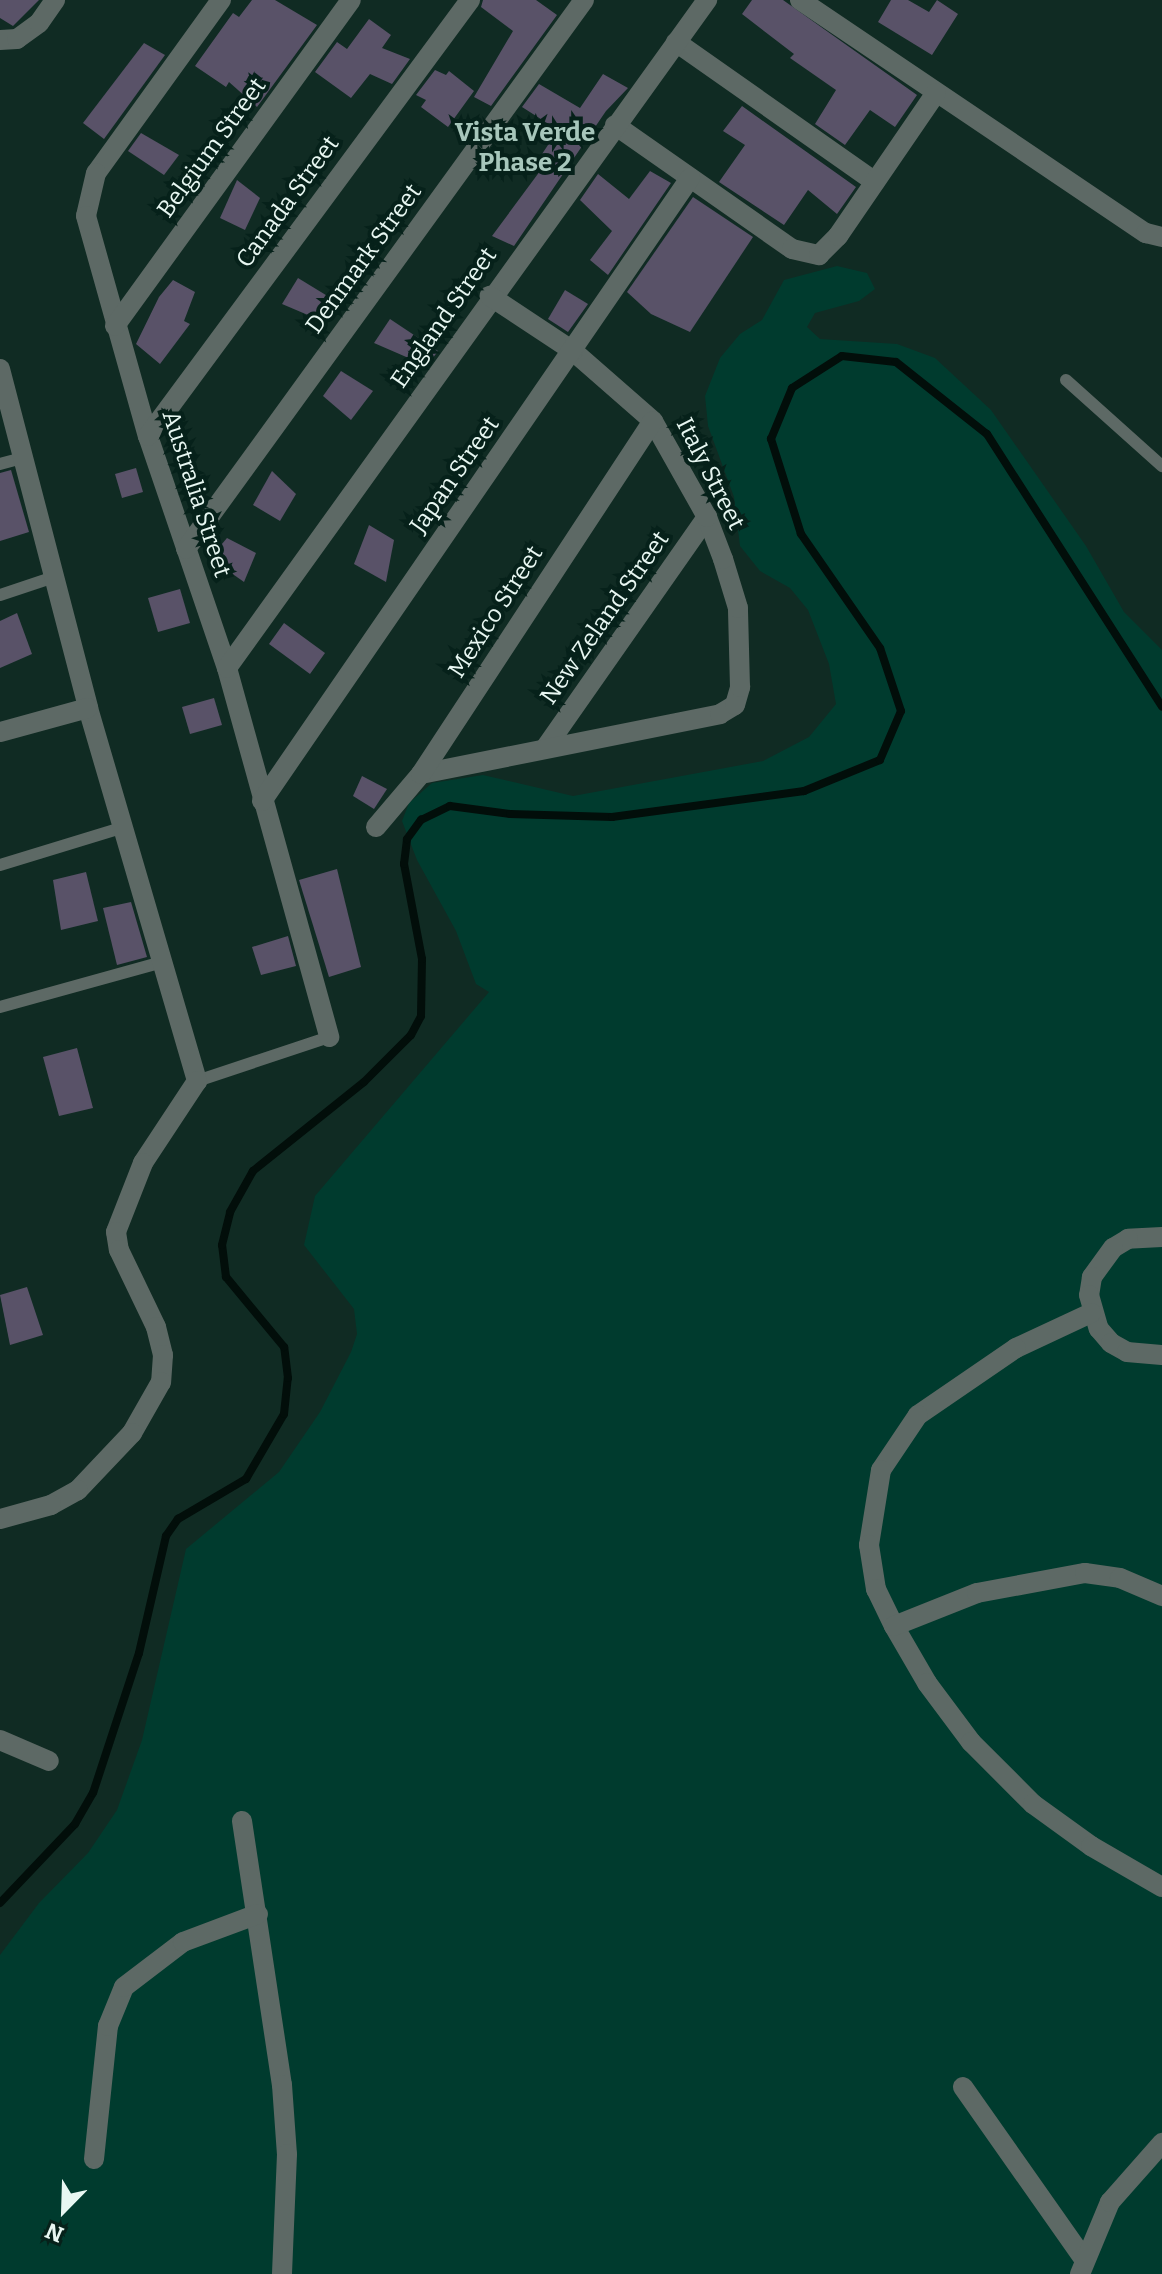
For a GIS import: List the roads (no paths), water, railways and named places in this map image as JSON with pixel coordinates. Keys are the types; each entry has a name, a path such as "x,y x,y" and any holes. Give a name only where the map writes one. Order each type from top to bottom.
{"street":[{"path":"0,40 17,39 39,23 55,0"},
{"name":"Australia Street","path":"221,0 90,188 86,216 148,436 227,668 329,1037"},
{"name":"Belgium Street","path":"115,326 351,0"},
{"name":"Canada Street","path":"148,436 470,0"},
{"name":"Denmark Street","path":"186,549 584,0"},
{"name":"England Street","path":"227,668 490,296 707,0"},
{"path":"800,0 1146,233 1162,237"},
{"path":"676,42 875,182"},
{"path":"615,125 806,255 828,248 936,93"},
{"name":"Japan Street","path":"262,801 690,178"},
{"name":"Italy Street","path":"490,296 573,351 653,421 707,517 738,608 740,687 735,705 720,714 546,747"},
{"path":"0,1519 51,1505 78,1490 123,1443 161,1382 163,1355 156,1327 119,1250 116,1232 143,1163 197,1081 88,708 1,379"},
{"name":"Mexico Street","path":"376,827 421,774 653,421"},
{"name":"New Zeland Street","path":"546,747 707,517"},
{"path":"0,732 88,708"},
{"path":"421,774 546,747"},
{"path":"1162,1237 1128,1239 1100,1261 1092,1277 1091,1313 1099,1329 1127,1352 1162,1355"},
{"path":"1091,1313 979,1370 918,1415 897,1439 881,1470 869,1545 876,1589 894,1626 927,1683 971,1742 1033,1804 1091,1846 1162,1887"},
{"path":"894,1626 977,1593 1085,1573 1120,1578 1162,1596"},
{"path":"0,1740 49,1761"},
{"path":"242,1821 258,1914 287,2154 282,2274"},
{"path":"94,2159 108,2026 124,1987 183,1942 258,1914"},
{"path":"963,2087 1082,2266"},
{"path":"1082,2266 1110,2202 1162,2143"}],"lane":[{"path":"1066,380 1162,466"},
{"path":"0,464 22,458"},
{"path":"0,595 54,577"},
{"path":"0,865 124,827"},
{"path":"0,1007 162,962"},
{"path":"197,1081 329,1037"}],"waterway":[{"path":"0,1903 75,1824 93,1793 139,1653 166,1536 178,1519 246,1479 284,1414 288,1378 284,1347 226,1277 222,1245 230,1212 253,1171 364,1082 411,1035 421,1016 422,959 404,864 407,839 421,820 450,806 510,814 612,817 804,791 880,760 901,711 880,648 801,534 771,439 792,388 842,356 896,362 987,434 1162,707"}],"district":[{"name":"Vista Verde Phase 2","path":"525,148"}]}
